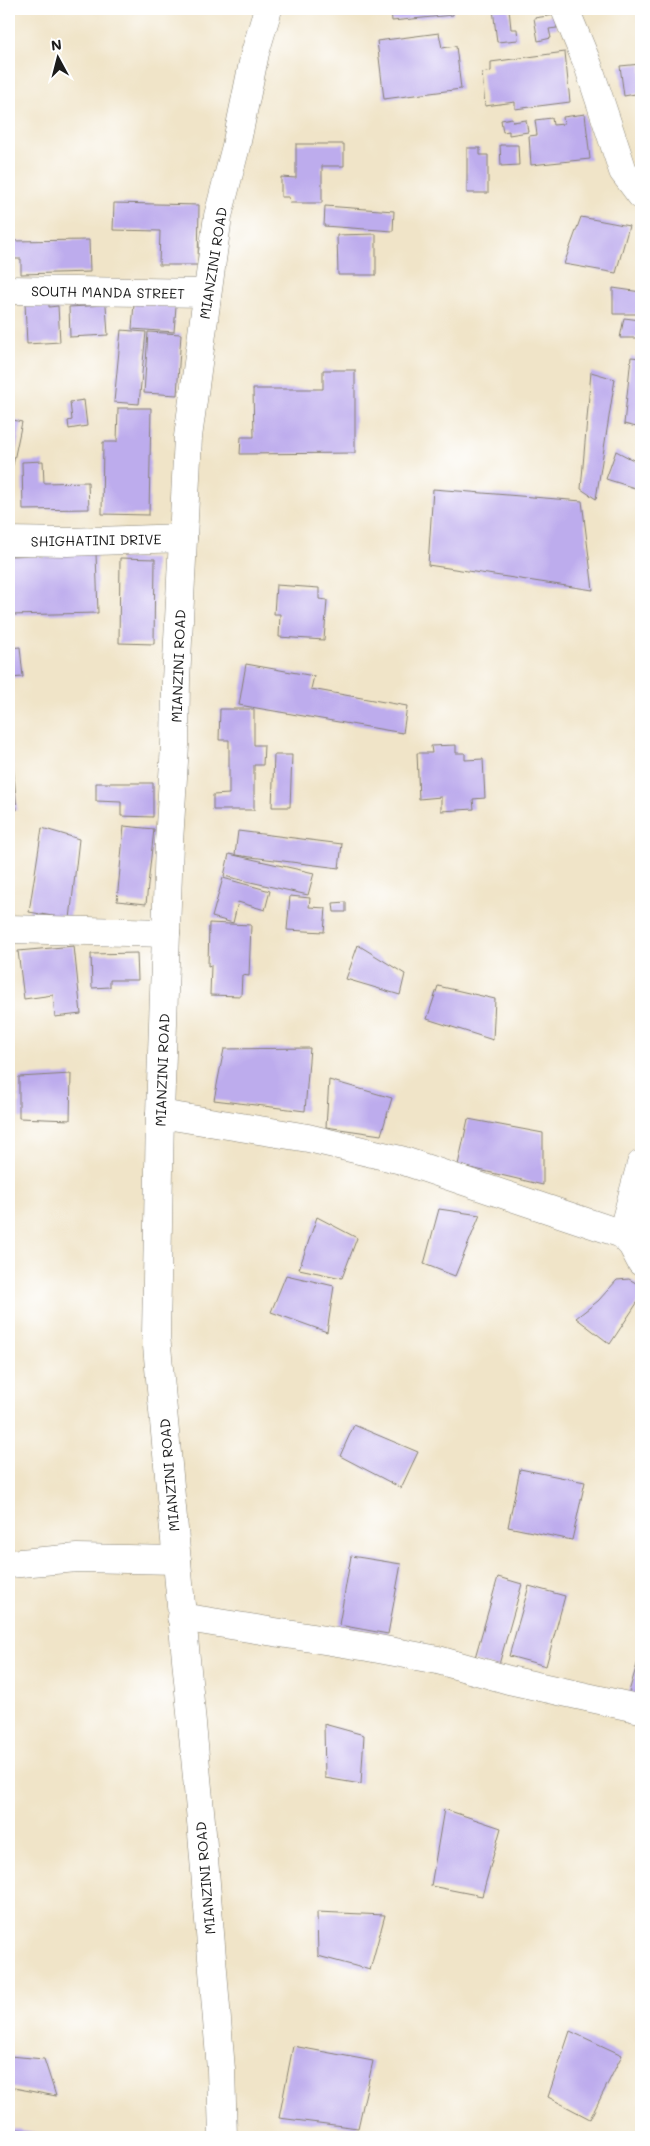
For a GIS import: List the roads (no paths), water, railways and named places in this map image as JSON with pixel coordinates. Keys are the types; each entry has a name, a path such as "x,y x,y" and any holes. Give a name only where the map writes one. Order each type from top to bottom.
{"street":[{"name":"MIANZINI ROAD","path":"223,2137 220,2060 201,1821 156,1335 160,1114 188,437 218,216 268,9"},
{"path":"566,9 591,74 623,170 641,195"},
{"name":"SOUTH MANDA STREET","path":"9,290 207,293"},
{"name":"SHIGHATINI DRIVE","path":"9,542 183,538"},
{"path":"9,929 166,933"},
{"path":"160,1114 308,1138 401,1160 622,1234 632,1245 641,1262"},
{"path":"622,1234 641,1164"},
{"path":"9,1564 78,1558 177,1560"},
{"path":"181,1617 438,1660 509,1680 641,1709"}]}
